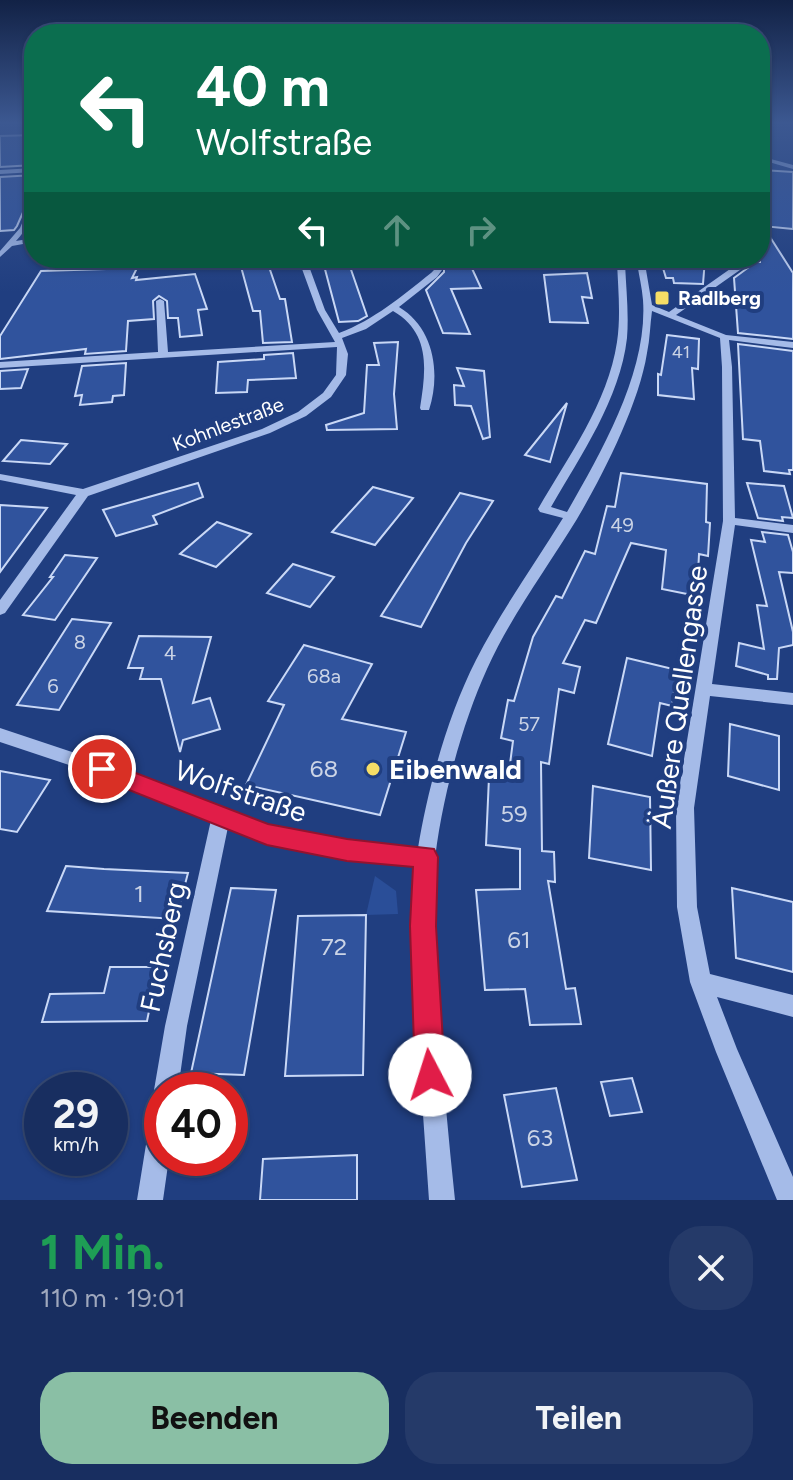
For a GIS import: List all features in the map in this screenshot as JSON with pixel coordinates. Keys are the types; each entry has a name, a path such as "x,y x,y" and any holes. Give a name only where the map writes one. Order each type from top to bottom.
{"street":[{"path":"0,255 23,229"},
{"path":"12,244 24,242"},
{"path":"306,268 321,310 339,341"},
{"path":"0,365 339,341 393,307 434,275 438,268"},
{"path":"572,517 544,509 589,426 618,359 623,321 621,268"},
{"path":"442,1200 427,1044 423,926 426,857 446,768 472,684 506,620 591,485 625,411 641,354 647,306 643,268"},
{"path":"671,314 737,268"},
{"path":"160,301 163,353"},
{"path":"647,306 724,337 793,345"},
{"path":"393,307 410,317 428,346 430,373 425,408"},
{"name":"Äußere Quellengasse","path":"724,337 729,521 685,808 687,907 701,982 790,1200"},
{"name":"Kohnlestraße","path":"84,493 243,440 309,410 327,395 341,375 339,341"},
{"path":"0,477 84,493 0,610"},
{"path":"729,521 793,529"},
{"path":"702,689 793,699"},
{"name":"Wolfstraße","path":"0,735 102,769 267,834 310,844 426,857"},
{"name":"Fuchsberg","path":"169,1072 221,818"},
{"path":"701,982 793,1006"},
{"path":"150,1200 154,1176"}],"shaded area":[{"path":"375,876 396,891 398,914 366,915"}],"building":[{"path":"0,180 24,180 24,210 17,226 14,230 0,231"},
{"path":"770,180 793,180 793,229 770,227"},
{"path":"770,237 793,273 793,339 738,333 734,278 748,268 770,268"},
{"path":"137,268 132,278 137,277 136,280 195,274 207,309 198,310 202,335 180,337 178,318 168,318 167,301 159,296 153,301 154,319 128,321 126,351 85,354 86,349 0,359 0,336 41,271"},
{"path":"241,268 269,268 280,299 285,299 292,342 263,343 260,311 253,311"},
{"path":"325,268 350,268 367,316 358,321 339,322"},
{"path":"444,268 472,268 481,288 451,289 470,334 443,333 426,290 444,272"},
{"path":"663,268 704,268 703,284 674,283 673,278 666,278"},
{"path":"587,273 592,298 582,297 588,323 550,322 544,275"},
{"path":"667,335 699,339 698,369 692,368 694,399 658,395 658,374 661,375"},
{"path":"398,342 394,394 397,429 327,430 326,425 364,413 367,365 379,365 374,343"},
{"path":"738,344 793,351 793,470 789,470 790,474 764,471 760,441 743,439"},
{"path":"293,353 296,378 248,380 247,392 216,393 218,362 264,359 264,355"},
{"path":"126,363 124,395 113,396 112,402 80,405 82,395 75,396 82,366"},
{"path":"457,368 484,371 490,437 483,439 471,406 455,405 454,385 464,386"},
{"path":"28,369 21,388 0,389 0,371"},
{"path":"567,403 550,462 525,455"},
{"path":"21,440 67,444 50,464 3,461"},
{"path":"621,473 707,484 706,522 710,523 708,556 699,554 697,596 662,589 666,550 631,543 596,623 585,620 563,663 580,667 574,693 559,689 549,764 541,762 542,851 554,852 555,882 548,881 566,989 575,988 581,1024 530,1025 525,989 485,990 476,890 520,889 520,849 486,845 489,777 508,779 513,741 501,738 508,700 514,701 533,637 556,596 562,598 585,551 595,554 607,506 615,507"},
{"path":"198,483 203,497 153,516 157,524 116,536 103,510"},
{"path":"747,483 784,486 793,518 782,517 783,521 758,518"},
{"path":"373,487 413,498 375,545 332,532"},
{"path":"460,493 493,501 466,543 421,627 381,616"},
{"path":"0,505 47,508 0,572"},
{"path":"217,522 251,534 216,567 180,554"},
{"path":"762,532 788,535 793,552 793,573 779,572 793,632 793,645 779,648 777,679 768,679 768,675 736,666 739,643 764,649 757,605 767,606 751,540 765,542"},
{"path":"65,555 97,558 55,620 23,615 53,577 50,577"},
{"path":"293,564 334,577 310,607 267,593"},
{"path":"72,619 111,623 59,710 17,705"},
{"path":"139,636 211,637 193,703 210,698 220,729 183,740 180,752 161,679 140,679 143,668 128,668"},
{"path":"304,645 372,664 342,719 406,732 380,815 246,785 284,705 268,701"},
{"path":"627,658 677,670 672,706 660,703 652,756 608,744"},
{"path":"730,724 779,736 779,790 728,776"},
{"path":"0,771 50,780 17,832 0,829"},
{"path":"593,786 650,797 651,870 589,858"},
{"path":"66,866 188,873 176,919 47,911"},
{"path":"231,888 276,890 245,1072 191,1072"},
{"path":"732,888 793,902 793,972 736,958"},
{"path":"366,915 363,1075 285,1076 298,916"},
{"path":"110,967 158,967 147,1021 42,1022 50,994 104,993"},
{"path":"632,1078 642,1112 610,1116 601,1082"},
{"path":"556,1088 577,1180 522,1187 504,1095"},
{"path":"357,1155 357,1200 260,1200 263,1159"}],"place":[{"name":"Radlberg","path":"662,298"},
{"name":"Eibenwald","path":"373,769"}],"route":[{"path":"102,769 267,834 347,850 426,857 423,926 430,1075"}]}
